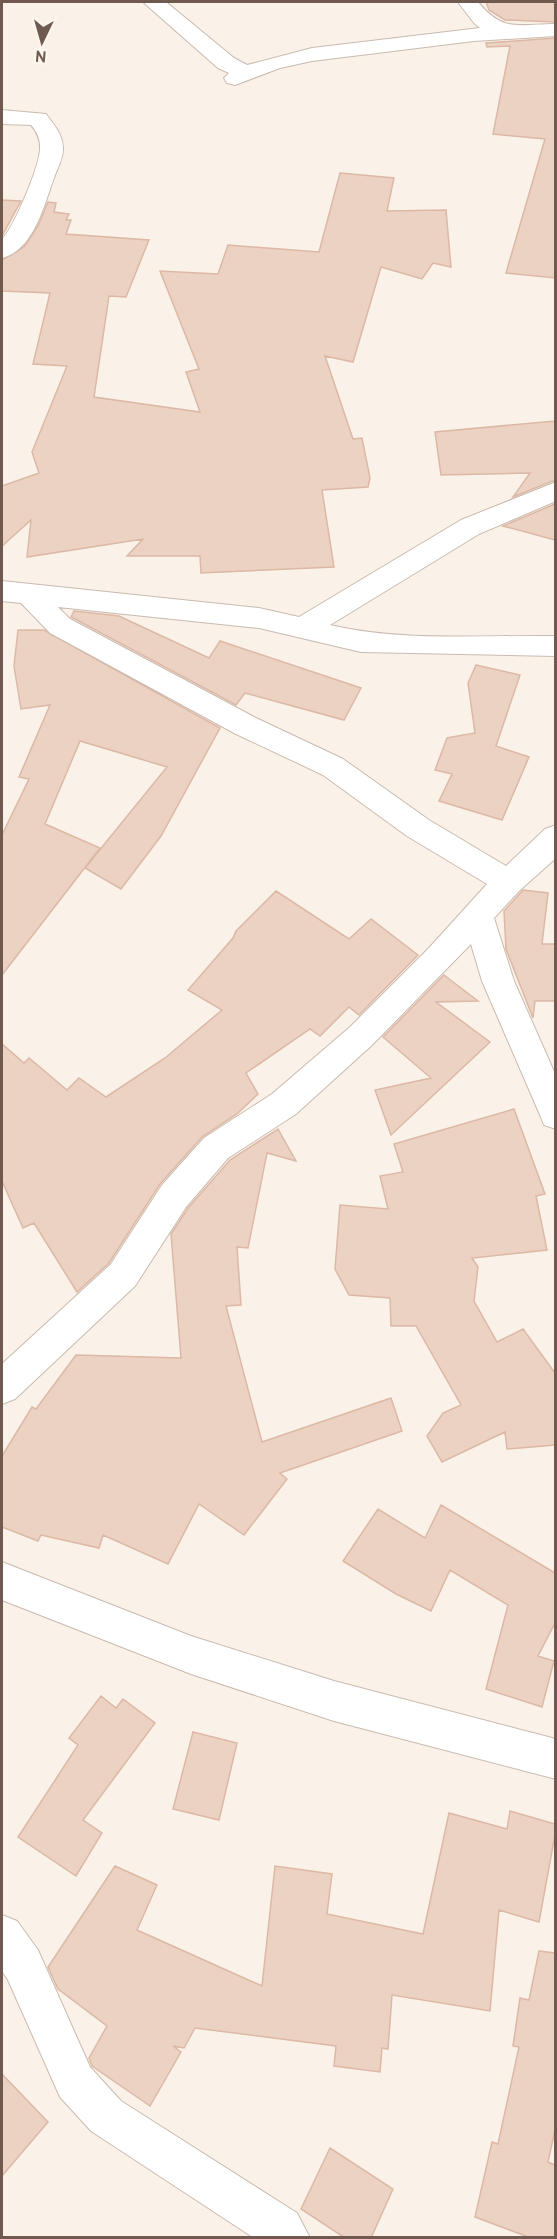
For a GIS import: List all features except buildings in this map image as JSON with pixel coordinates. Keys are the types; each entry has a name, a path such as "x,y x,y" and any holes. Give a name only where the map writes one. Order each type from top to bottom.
{"street":[{"path":"154,2 240,75 273,62 318,54 500,31 555,30"},
{"path":"468,2 481,19 500,31"},
{"path":"2,117 38,119 49,133 52,149 26,223 14,240 2,251"},
{"path":"303,628 470,527 555,490"},
{"path":"8,591 259,618 331,637 361,642 418,645 555,646"},
{"path":"8,591 60,626 236,721 333,767 418,828 508,882"},
{"path":"2,1387 123,1275 174,1196 216,1148 284,1104 361,1036 508,882 535,860 555,837"},
{"path":"478,915 498,981 555,1115"},
{"path":"2,1581 191,1655 301,1691 555,1759"},
{"path":"2,1936 23,1965 75,2082 106,2116 281,2229 288,2238"}]}
